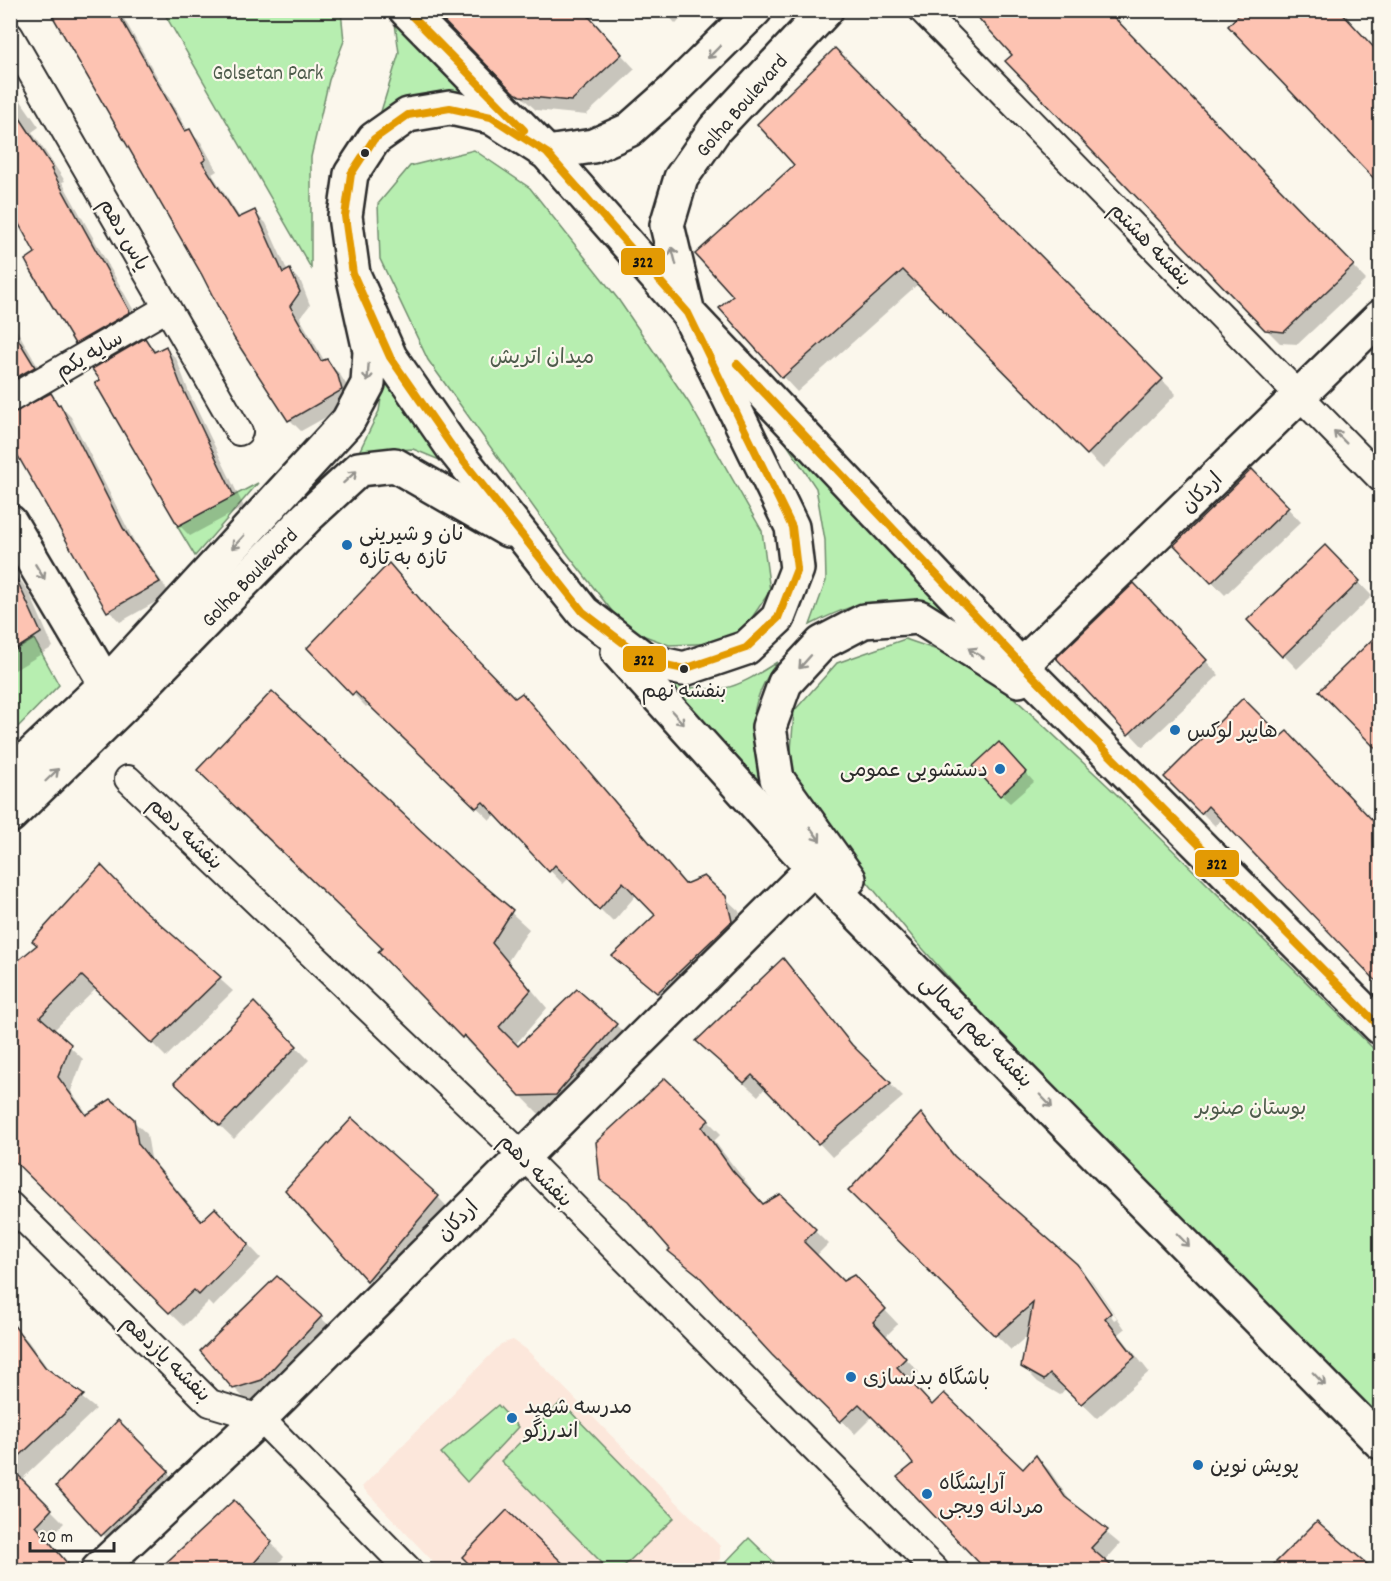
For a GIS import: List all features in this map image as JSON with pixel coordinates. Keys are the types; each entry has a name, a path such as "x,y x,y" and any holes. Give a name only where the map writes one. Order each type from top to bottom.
{"main road":[{"path":"405,10 547,153 688,313 1021,666 1380,1027"},
{"path":"688,313 792,527 797,569 778,618 746,648 684,669 647,661 583,612 453,448 390,357 353,274 345,216 351,174 374,139 408,115 450,108 491,117 547,153 593,146 629,130 673,92 755,10"},
{"name":"Golha Boulevard","path":"688,313 667,225 681,178 715,129 826,10"},
{"name":"Golha Boulevard","path":"10,816 278,499 348,422 368,384 370,351 353,274"},
{"name":"اردکان","path":"1021,666 1380,317"},
{"name":"Golha Boulevard","path":"10,774 113,696 359,469 395,465 523,538"},
{"path":"10,522 113,696"},
{"name":"بنفشه نهم شمالی","path":"583,612 813,868 1013,1067 1380,1442"},
{"path":"1013,1067 862,895 818,837 777,779 769,726 785,683 822,643 864,621 918,617 1061,706"},
{"name":"اردکان","path":"98,1570 260,1418 813,868"}],"street":[{"name":"بنفشه هشتم","path":"922,10 1380,478"},
{"name":"یاس دهم","path":"10,36 239,432"},
{"name":"سایه یکم","path":"10,399 167,308"},
{"name":"بنفشه دهم","path":"129,778 522,1155 935,1570"},
{"name":"بنفشه یازدهم","path":"10,1205 210,1403 260,1418 409,1570"}],"shaded area":[{"name":"مدرسه شهید اندرزگو","path":"513,1340 526,1349 720,1546 720,1559 708,1570 441,1570 362,1487 501,1344"}],"green space":[{"name":"Golsetan Park","path":"163,11 341,11 344,41 329,80 311,157 311,268"},
{"path":"395,23 467,95 379,118 399,53"},
{"name":"میدان اتریش","path":"474,150 530,188 618,299 689,403 762,531 770,591 751,619 724,643 669,645 626,629 565,551 428,360 380,259 378,204 410,166"},
{"path":"385,373 447,463 413,449 359,452 379,411"},
{"path":"780,434 954,618 914,605 881,601 849,608 810,625 826,581 825,540 816,488"},
{"path":"258,483 195,556 177,526"},
{"path":"34,639 59,685 11,734 11,653"},
{"name":"بوستان صنوبر","path":"905,639 978,664 1109,787 1380,1055 1380,1420 1014,1051 915,940 819,823 790,764 794,711 837,663"},
{"path":"777,662 759,695 753,724 757,754 768,790 666,682 700,689 724,688 748,680"},
{"path":"561,1402 674,1518 620,1570 609,1570 501,1461"},
{"path":"498,1405 518,1427 467,1482 441,1453"},
{"path":"749,1538 782,1570 718,1570"}],"building":[{"path":"49,10 116,10 185,131 190,129 206,159 202,162 238,218 255,210 283,273 290,269 300,292 290,306 321,361 327,359 338,376 342,390 288,421 234,338 202,275"},
{"path":"433,10 583,10 622,54 571,101 520,96 513,92"},
{"path":"971,10 1107,10 1354,265 1284,332 1265,330 1005,61 1012,55"},
{"path":"1243,10 1339,10 1380,54 1380,185 1228,26"},
{"path":"835,48 1163,379 1087,455 903,270 782,378 719,308 733,296 695,254 794,165 757,124"},
{"path":"10,103 53,168 51,169 130,312 75,344 25,260 35,253 10,208"},
{"path":"10,326 35,367 10,381"},
{"path":"145,338 154,352 166,346 180,383 234,496 178,526 95,383 100,380 92,369"},
{"path":"51,393 58,405 60,404 123,528 160,582 107,612 10,442 10,414"},
{"path":"1252,469 1289,507 1211,583 1174,545"},
{"path":"1325,545 1360,581 1282,657 1247,620"},
{"path":"389,563 431,612 515,698 522,693 685,884 704,876 726,896 732,921 657,993 612,956 655,915 623,882 599,910 555,865 549,872 483,802 476,808 355,692 352,695 307,648"},
{"path":"10,565 41,633 10,653"},
{"path":"1134,583 1207,660 1128,735 1056,658"},
{"path":"1380,632 1380,753 1319,691"},
{"path":"272,691 460,867 513,910 492,943 531,990 499,1027 518,1046 577,989 617,1024 556,1095 520,1096 464,1035 462,1038 378,952 382,948 197,770"},
{"path":"1243,698 1281,736 1287,731 1380,828 1380,985 1208,806 1201,814 1164,777"},
{"name":"دستشویی عمومی","path":"999,742 1026,772 1000,796 973,766"},
{"path":"101,865 143,909 221,977 152,1044 82,976 40,1017 71,1044 58,1077 86,1115 111,1099 134,1119 138,1144 201,1221 215,1208 249,1244 199,1295 194,1290 169,1313 10,1157 10,967 37,945 32,941"},
{"path":"783,958 852,1045 891,1083 818,1144 752,1075 744,1083 696,1041"},
{"path":"254,1002 297,1046 220,1126 174,1083"},
{"path":"665,1078 709,1120 702,1127 732,1170 763,1204 780,1194 816,1229 804,1242 843,1281 854,1275 886,1309 873,1322 906,1358 897,1367 932,1405 944,1393 1023,1469 1036,1455 1065,1497 1108,1530 1091,1548 1116,1570 986,1570 897,1477 913,1464 896,1441 859,1404 840,1422 772,1355 698,1275 668,1251 670,1249 628,1201 600,1180 596,1142"},
{"path":"921,1113 954,1156 1077,1264 1111,1313 1105,1318 1135,1357 1081,1404 1050,1374 1044,1380 1021,1367 1033,1303 995,1336 848,1191"},
{"path":"352,1118 439,1196 367,1281 285,1190"},
{"path":"277,1276 322,1316 262,1380 233,1389 200,1351"},
{"path":"10,1320 45,1367 84,1395 10,1465"},
{"path":"118,1420 169,1471 101,1536 56,1486"},
{"path":"10,1467 52,1509 36,1526 73,1570 10,1570"},
{"path":"234,1500 272,1542 248,1570 158,1570"},
{"path":"507,1510 570,1570 475,1570 462,1557"},
{"path":"1317,1521 1374,1570 1268,1570"}],"transit line":[{"name":"322","path":"406,10 524,130"},
{"name":"322","path":"450,108 491,117 547,153 688,313 792,527 797,569 778,618 746,648 684,669 647,661 583,612 453,448 390,357 353,274 345,216 351,174 374,139 408,115 450,108"},
{"name":"322","path":"737,364 1061,706 1380,1027"}],"place":[{"name":"نان و شیرینی تازه به تازه","path":"347,545"},
{"name":"بنفشه نهم","path":"684,669"},
{"name":"هایپر لوکس","path":"1175,730"},
{"name":"دستشویی عمومی","path":"1000,769"},
{"name":"باشگاه بدنسازی","path":"851,1377"},
{"name":"مدرسه شهید اندرزگو","path":"512,1418"},
{"name":"پویش نوین","path":"1198,1465"},
{"name":"آرایشگاه مردانه ویجی","path":"927,1494"}]}
